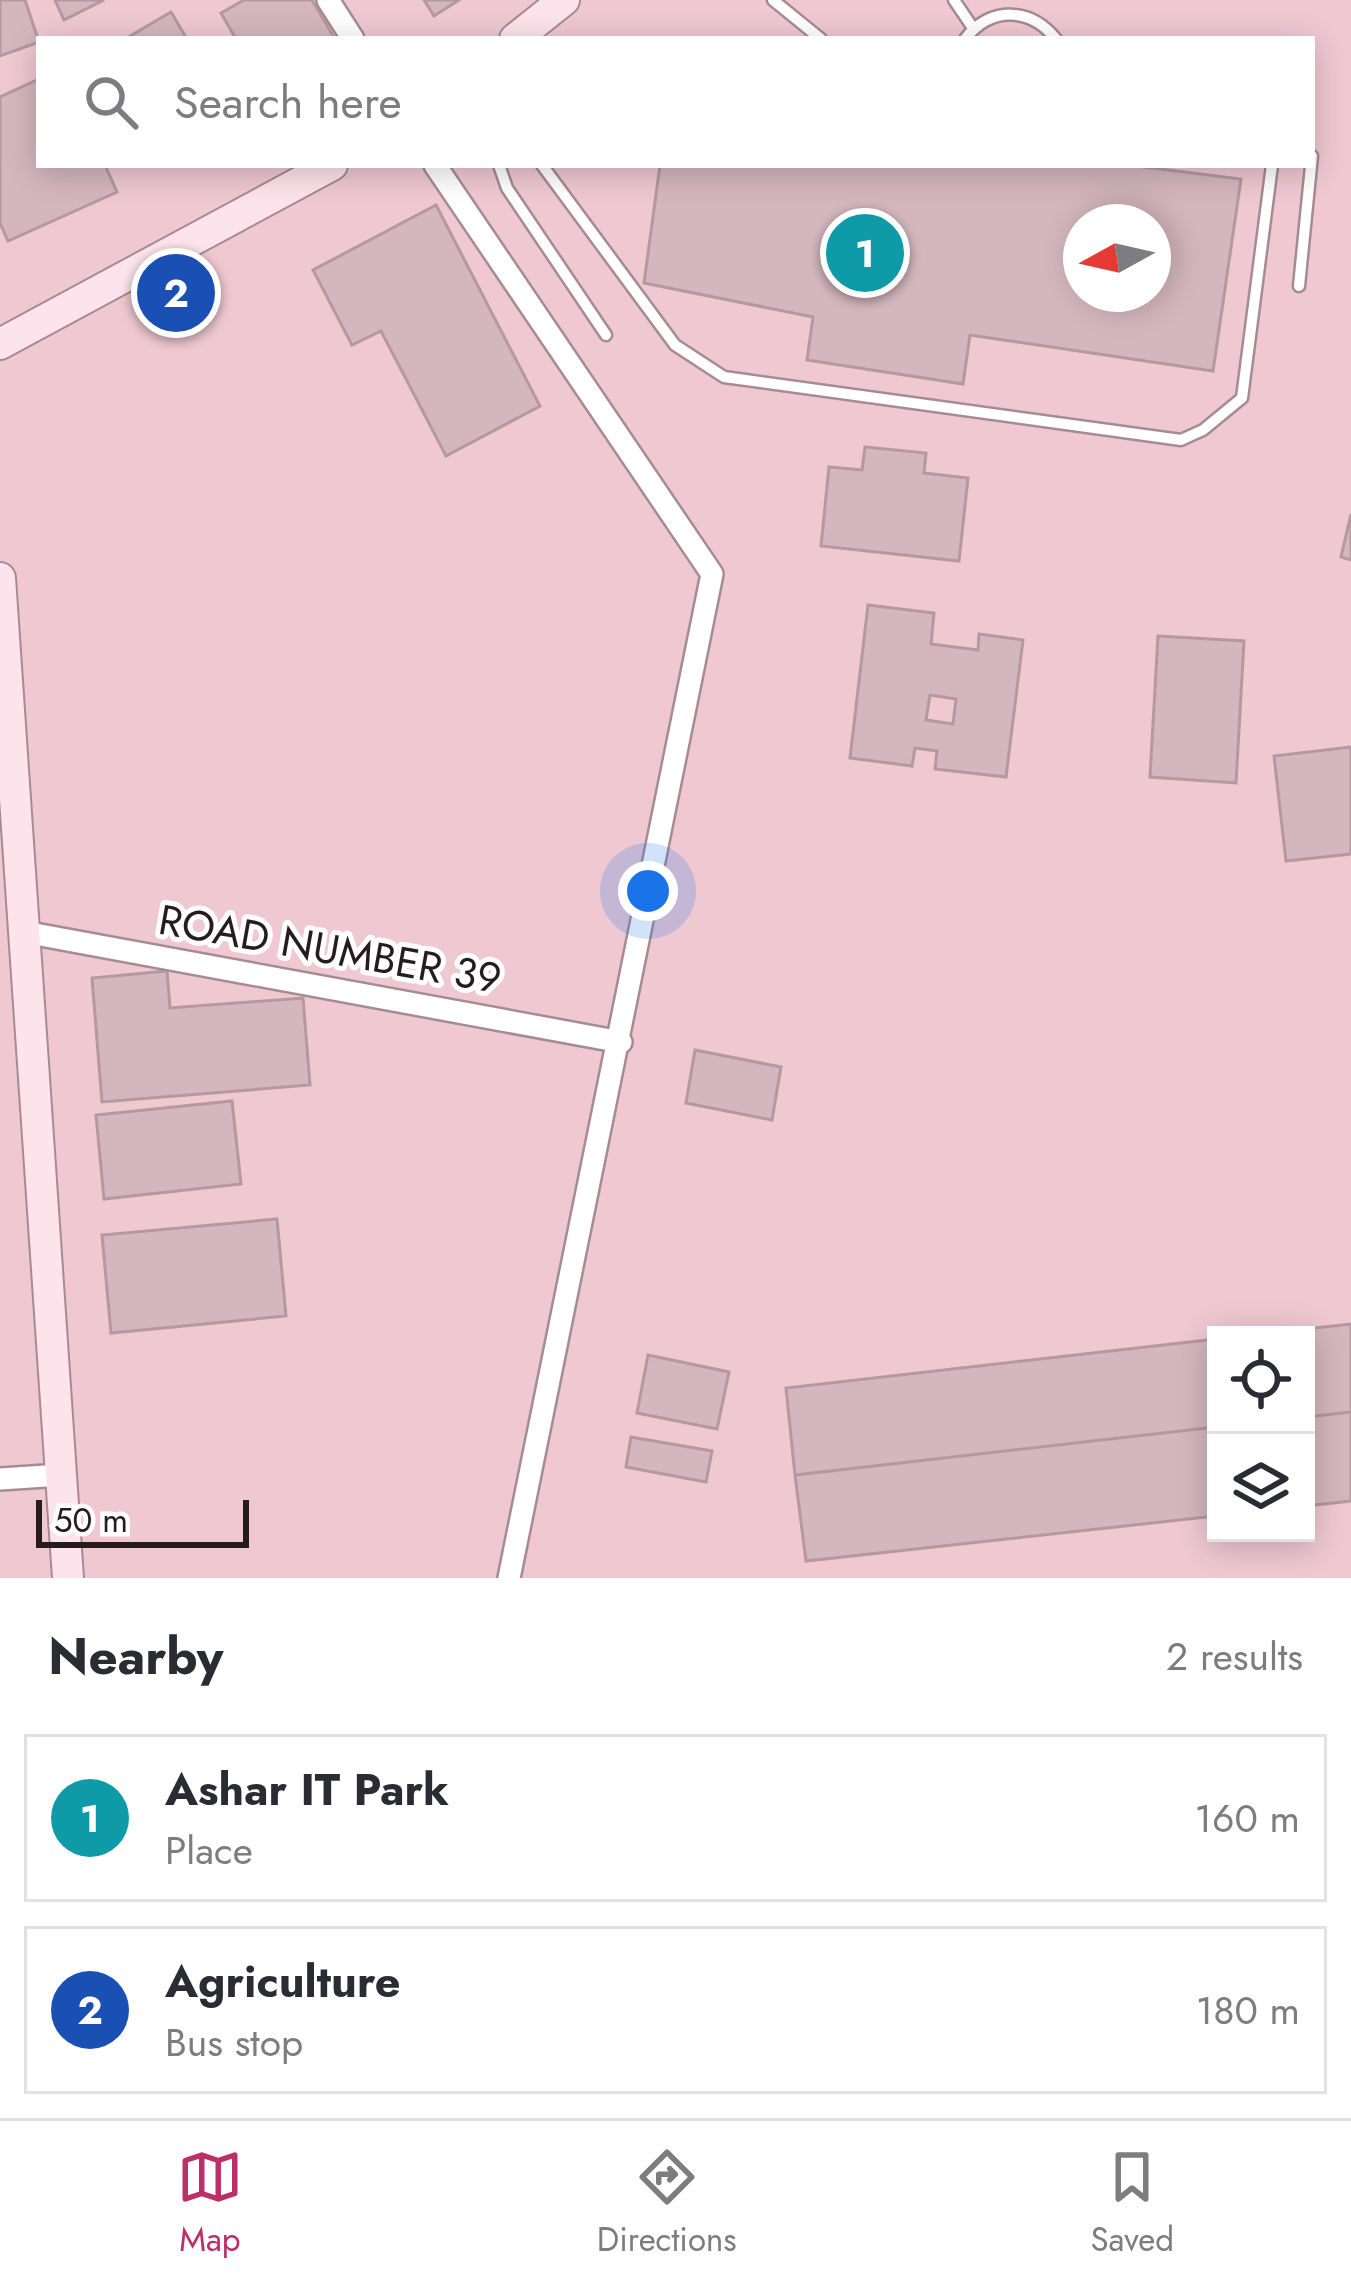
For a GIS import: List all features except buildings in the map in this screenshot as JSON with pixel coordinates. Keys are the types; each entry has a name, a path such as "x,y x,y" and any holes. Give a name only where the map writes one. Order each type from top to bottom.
{"street":[{"path":"328,0 351,36"},
{"path":"519,36 564,0"},
{"path":"0,344 326,168"},
{"path":"437,168 712,574 509,1578"},
{"path":"0,578 68,1578"},
{"name":"ROAD NUMBER 39","path":"24,932 621,1042"},
{"path":"0,1479 61,1475"}],"lane":[{"path":"772,0 817,36"},
{"path":"954,0 969,34 1006,14 1025,15 1052,36"},
{"path":"500,168 507,188 606,335"},
{"path":"544,168 674,345 724,377 1181,440 1204,430 1242,398 1272,168"},
{"path":"1299,286 1311,168"}],"shaded area":[{"path":"0,0 1351,0 1351,1578 0,1578"}],"place":[{"name":"Ashar IT Park","path":"865,253"},
{"name":"Agriculture","path":"176,293"}]}
